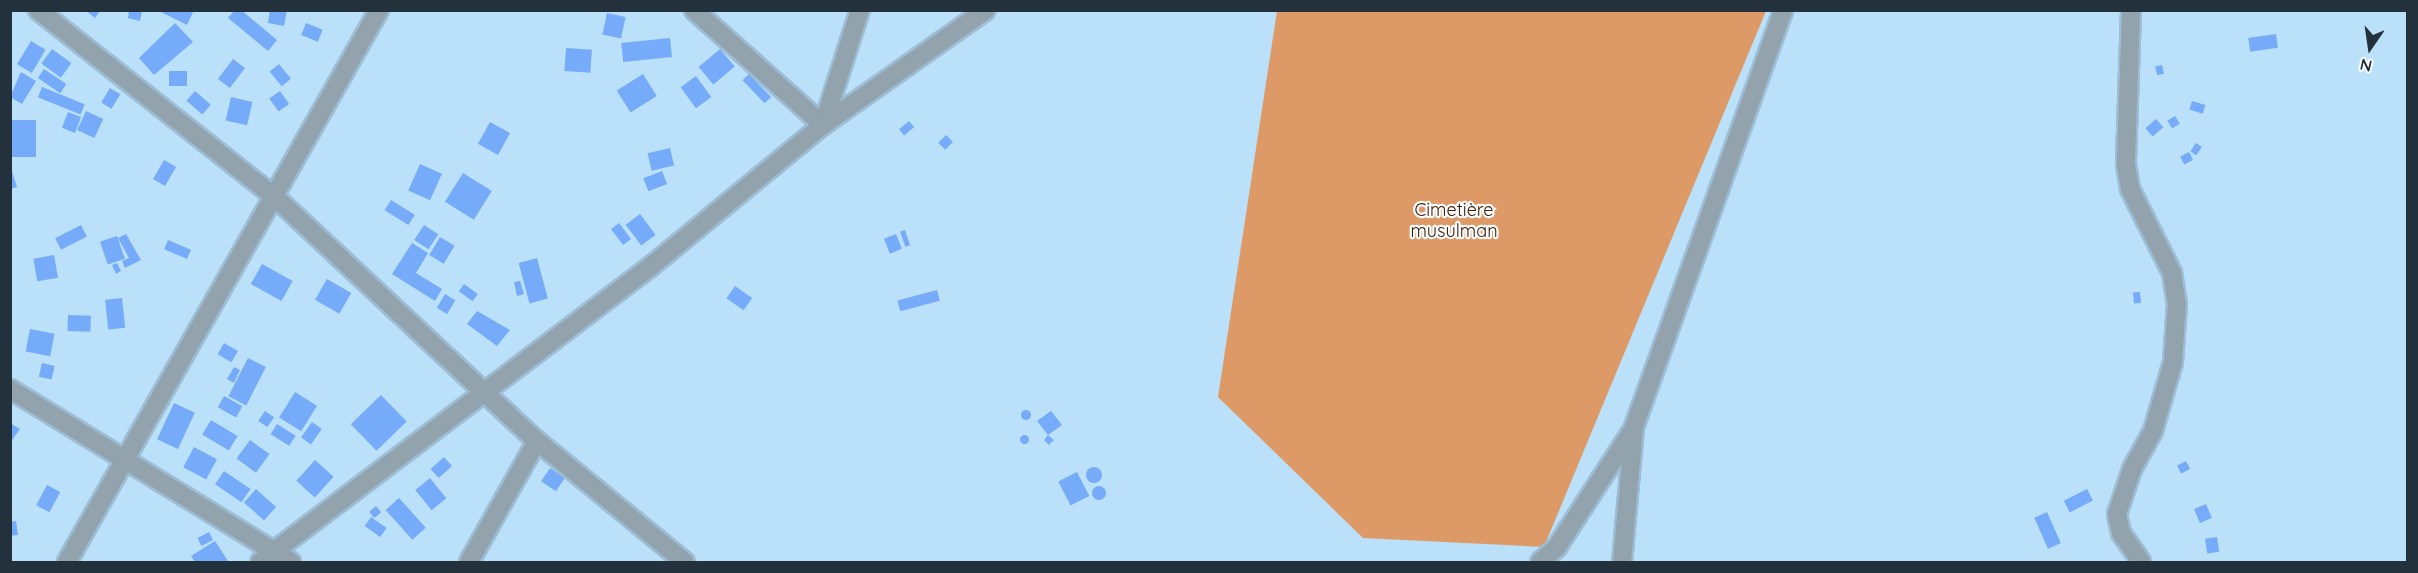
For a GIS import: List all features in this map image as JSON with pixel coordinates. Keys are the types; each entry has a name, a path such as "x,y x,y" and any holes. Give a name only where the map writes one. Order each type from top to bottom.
{"street":[{"path":"38,10 274,197 486,391 537,441 685,562"},
{"path":"67,562 380,10"},
{"path":"694,10 823,125"},
{"path":"823,125 860,10"},
{"path":"260,562 650,267 823,125 986,10"},
{"path":"1540,562 1557,547 1634,427 1783,10"},
{"path":"2130,10 2126,164 2130,189 2172,273 2177,303 2173,362 2153,430 2132,469 2117,514 2121,533 2141,562"},
{"path":"10,389 125,462 291,562"},
{"path":"1622,562 1634,427"},
{"path":"469,562 537,441"}],"green space":[{"name":"Cimetière musulman","path":"1277,11 1766,11 1544,547 1363,538 1218,397"}],"building":[{"path":"85,10 101,10 95,18"},
{"path":"129,10 142,10 140,21 128,18"},
{"path":"157,10 194,10 187,25"},
{"path":"235,10 241,10 277,40 268,51 228,18"},
{"path":"270,10 287,10 284,26 268,23"},
{"path":"607,13 626,17 621,38 602,35"},
{"path":"175,23 193,42 154,75 139,58"},
{"path":"306,23 323,30 318,42 301,35"},
{"path":"2276,34 2278,48 2250,52 2248,38"},
{"path":"670,38 672,57 623,62 621,43"},
{"path":"31,41 46,50 32,73 17,64"},
{"path":"566,48 592,50 590,73 564,71"},
{"path":"52,49 71,63 61,78 41,64"},
{"path":"720,49 735,67 713,85 699,67"},
{"path":"233,59 245,68 230,88 218,79"},
{"path":"279,64 291,79 282,86 270,72"},
{"path":"2162,65 2164,74 2157,75 2155,67"},
{"path":"44,69 66,84 60,93 38,78"},
{"path":"169,71 187,71 187,86 169,86"},
{"path":"21,72 36,81 22,104 10,97"},
{"path":"643,74 657,96 630,112 617,90"},
{"path":"749,74 771,97 765,103 743,80"},
{"path":"696,76 711,97 696,108 681,87"},
{"path":"42,87 85,104 81,114 38,97"},
{"path":"110,88 120,94 112,109 101,103"},
{"path":"195,91 211,105 202,115 186,101"},
{"path":"280,91 289,104 279,112 269,98"},
{"path":"231,97 252,102 247,125 226,120"},
{"path":"2192,101 2205,105 2203,114 2189,110"},
{"path":"86,111 103,119 94,138 77,130"},
{"path":"68,112 81,117 75,133 62,128"},
{"path":"2175,116 2180,124 2172,128 2167,121"},
{"path":"2156,119 2163,127 2153,136 2145,128"},
{"path":"12,120 36,120 36,157 12,157"},
{"path":"909,121 914,127 904,135 899,129"},
{"path":"490,122 510,133 498,155 478,144"},
{"path":"946,135 953,142 945,150 938,143"},
{"path":"2196,143 2202,147 2196,155 2190,151"},
{"path":"670,148 674,166 652,171 648,153"},
{"path":"2189,152 2193,160 2184,165 2180,157"},
{"path":"164,160 176,167 165,186 153,179"},
{"path":"420,164 442,174 430,200 408,190"},
{"path":"10,165 17,187 10,189"},
{"path":"662,171 667,184 648,191 643,178"},
{"path":"463,173 492,191 474,220 445,202"},
{"path":"391,200 415,215 408,225 385,210"},
{"path":"640,214 656,235 641,246 626,225"},
{"path":"619,223 631,239 623,245 611,229"},
{"path":"81,225 87,237 61,250 55,238"},
{"path":"424,225 438,234 428,249 414,240"},
{"path":"905,230 910,245 905,247 900,232"},
{"path":"126,234 141,260 125,268 122,261 129,258 118,238"},
{"path":"896,234 902,249 890,254 884,239"},
{"path":"117,236 125,259 108,265 100,242"},
{"path":"440,237 455,246 444,264 429,255"},
{"path":"168,240 191,250 187,259 164,249"},
{"path":"412,243 428,253 416,273 442,289 435,301 392,274"},
{"path":"54,255 58,278 37,281 33,259"},
{"path":"537,258 548,299 530,303 519,263"},
{"path":"117,263 121,271 116,274 112,265"},
{"path":"262,264 293,281 281,301 251,284"},
{"path":"327,279 351,293 339,314 315,300"},
{"path":"520,281 524,294 517,296 514,282"},
{"path":"464,284 478,294 472,301 459,291"},
{"path":"735,286 752,298 744,310 726,298"},
{"path":"937,290 940,301 900,311 897,301"},
{"path":"2140,292 2141,303 2134,304 2133,293"},
{"path":"445,294 455,300 447,314 437,308"},
{"path":"122,298 125,328 108,330 105,300"},
{"path":"477,311 510,330 497,346 467,324"},
{"path":"68,315 91,316 90,332 67,331"},
{"path":"30,329 55,334 50,356 26,352"},
{"path":"224,343 238,351 231,362 218,354"},
{"path":"248,358 266,367 246,405 228,396"},
{"path":"42,363 55,366 52,380 39,377"},
{"path":"234,367 240,370 234,383 227,379"},
{"path":"295,392 317,406 301,431 279,417"},
{"path":"381,395 407,422 376,451 351,424"},
{"path":"224,396 242,406 236,418 218,407"},
{"path":"174,403 195,413 178,449 157,439"},
{"path":"1026,410 1030,411 1030,419 1026,420 1022,419 1021,415 1022,411"},
{"path":"265,411 274,417 267,427 258,421"},
{"path":"1051,411 1062,425 1048,435 1037,421"},
{"path":"211,420 238,436 229,451 202,435"},
{"path":"312,422 322,429 311,444 301,438"},
{"path":"10,423 20,429 12,440 10,439"},
{"path":"277,424 296,436 289,446 271,434"},
{"path":"1024,435 1028,439 1024,443 1020,439"},
{"path":"1048,435 1054,440 1049,445 1044,440"},
{"path":"250,440 269,454 256,473 236,459"},
{"path":"194,447 217,459 206,480 183,467"},
{"path":"444,457 452,466 439,478 431,469"},
{"path":"315,460 334,477 315,498 296,481"},
{"path":"2186,461 2190,469 2181,474 2177,466"},
{"path":"1091,467 1097,467 1102,475 1100,481 1091,483 1086,478 1086,472"},
{"path":"550,468 565,478 556,491 541,481"},
{"path":"224,471 251,489 242,502 215,484"},
{"path":"1077,472 1089,496 1071,506 1058,482"},
{"path":"430,478 446,498 432,510 415,490"},
{"path":"47,485 60,492 49,512 36,505"},
{"path":"1096,486 1102,486 1106,493 1102,500 1096,500 1092,496 1092,490"},
{"path":"256,489 276,507 264,520 244,502"},
{"path":"2087,489 2093,501 2070,512 2064,501"},
{"path":"399,498 426,528 412,540 386,510"},
{"path":"2206,504 2212,518 2200,523 2194,509"},
{"path":"376,506 381,512 374,518 369,512"},
{"path":"2047,512 2061,543 2048,549 2034,518"},
{"path":"371,517 387,528 380,537 365,526"},
{"path":"16,521 18,535 10,536 10,522"},
{"path":"209,532 213,540 202,546 197,538"},
{"path":"2217,537 2219,552 2207,554 2205,539"},
{"path":"215,541 228,561 195,562 191,556"}]}
